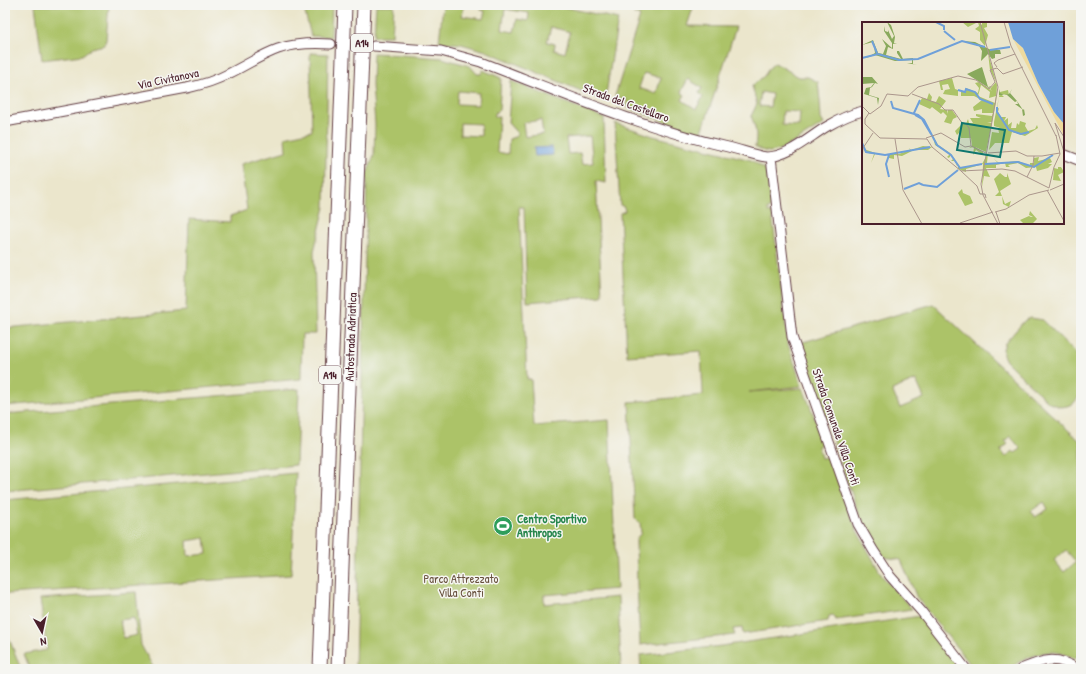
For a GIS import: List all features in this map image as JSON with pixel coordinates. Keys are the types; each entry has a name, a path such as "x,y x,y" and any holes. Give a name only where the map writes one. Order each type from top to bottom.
{"highway":[{"name":"Autostrada Adriatica","path":"320,669 345,5"},
{"name":"Autostrada Adriatica","path":"338,669 364,5"}],"street":[{"name":"Via Civitanova","path":"5,122 187,88 227,75 265,54 279,49 304,44 331,44"},
{"name":"Strada del Castellaro","path":"374,46 441,51 459,55 667,131 756,155 771,157"},
{"path":"771,157 789,150 835,122 862,111"},
{"path":"1064,154 1081,161"},
{"name":"Strada Comunale Villa Conti","path":"771,157 792,337 858,524 890,576 921,611 966,669"},
{"path":"1021,669 1035,663 1053,660 1068,663 1078,669"}],"green space":[{"path":"35,5 109,5 106,40 104,45 92,48 82,55 42,60"},
{"path":"303,5 332,5 331,37 311,36"},
{"path":"376,5 394,5 392,36 374,36"},
{"path":"443,5 464,5 462,16 483,19 485,11 481,10 482,5 555,5 618,19 605,101 486,51 461,44 439,42","holes":["505,9 529,13 528,21 517,19 514,32 502,30","551,27 570,32 565,53 554,50 555,44 547,42"]},
{"path":"635,5 694,5 687,26 736,27 701,135 626,107 627,100 615,96 640,16 634,14","holes":["644,73 661,78 656,94 639,88","688,79 702,88 699,93 703,97 696,109 682,100 685,95 681,92"]},
{"path":"310,53 328,54 325,207 314,251 316,334 302,334 301,379 5,406 5,328 186,311 189,219 230,222 230,216 247,210 241,164 286,151 285,137 312,131"},
{"name":"Parco Attrezzato Villa Conti","path":"373,53 442,58 470,66 477,74 481,74 483,70 501,78 499,110 495,113 495,117 499,117 497,152 508,154 509,139 517,136 517,133 508,123 511,81 604,118 606,183 596,181 602,296 527,302 524,207 519,207 527,379 531,379 534,426 609,420 617,589 544,595 544,604 618,597 621,669 355,669 367,174 374,155 375,124 372,85","holes":["458,91 479,93 478,105 457,104","541,120 543,134 525,137 523,123","460,123 481,124 481,136 460,135","590,136 593,163 582,164 580,153 568,154 566,138"]},
{"path":"775,63 799,77 808,77 818,82 821,119 824,124 790,145 770,152 755,147 756,131 751,116 757,104 752,86 764,76 770,67","holes":["761,92 772,94 770,107 759,106","783,111 800,112 799,126 782,125"]},
{"path":"615,123 653,136 751,160 765,169 768,179 771,207 768,209 768,212 772,213 788,344 802,386 749,392 803,388 824,442 818,446 821,458 830,457 856,529 882,576 912,609 836,620 833,615 829,616 828,621 743,634 742,628 733,629 735,635 640,645 636,539 641,533 640,523 635,519 629,402 703,395 701,351 627,356 620,213 625,211 624,207 620,205"},
{"path":"933,304 1081,442 1081,651 1075,659 1060,653 1047,652 1041,653 1005,669 974,669 917,598 901,560 884,557 859,515 800,343","holes":["916,380 924,398 900,408 892,390","1010,436 1021,449 1015,453 1013,451 1006,457 1000,451 1008,444 1005,441","1044,502 1048,509 1035,517 1031,511","1066,550 1076,562 1064,572 1054,560"]},
{"path":"1031,318 1043,320 1081,359 1081,394 1073,404 1061,407 1049,403 1006,361 1003,355 1005,343 1025,320"},
{"path":"299,389 296,465 5,491 5,414"},
{"path":"296,473 291,575 8,594 5,592 5,500","holes":["205,538 207,554 188,556 187,541"]},
{"path":"136,592 141,645 154,669 30,669 24,654 47,650 40,599","holes":["134,618 137,635 123,638 120,620"]},
{"path":"920,616 957,665 955,667 956,669 641,669 640,655 721,646"},
{"path":"5,628 21,669 5,669"}],"water":[{"path":"552,147 553,155 535,156 534,148"}],"tunnel":[{"path":"331,44 367,45"}],"place":[{"name":"Centro Sportivo Anthropos","path":"503,526"}]}
